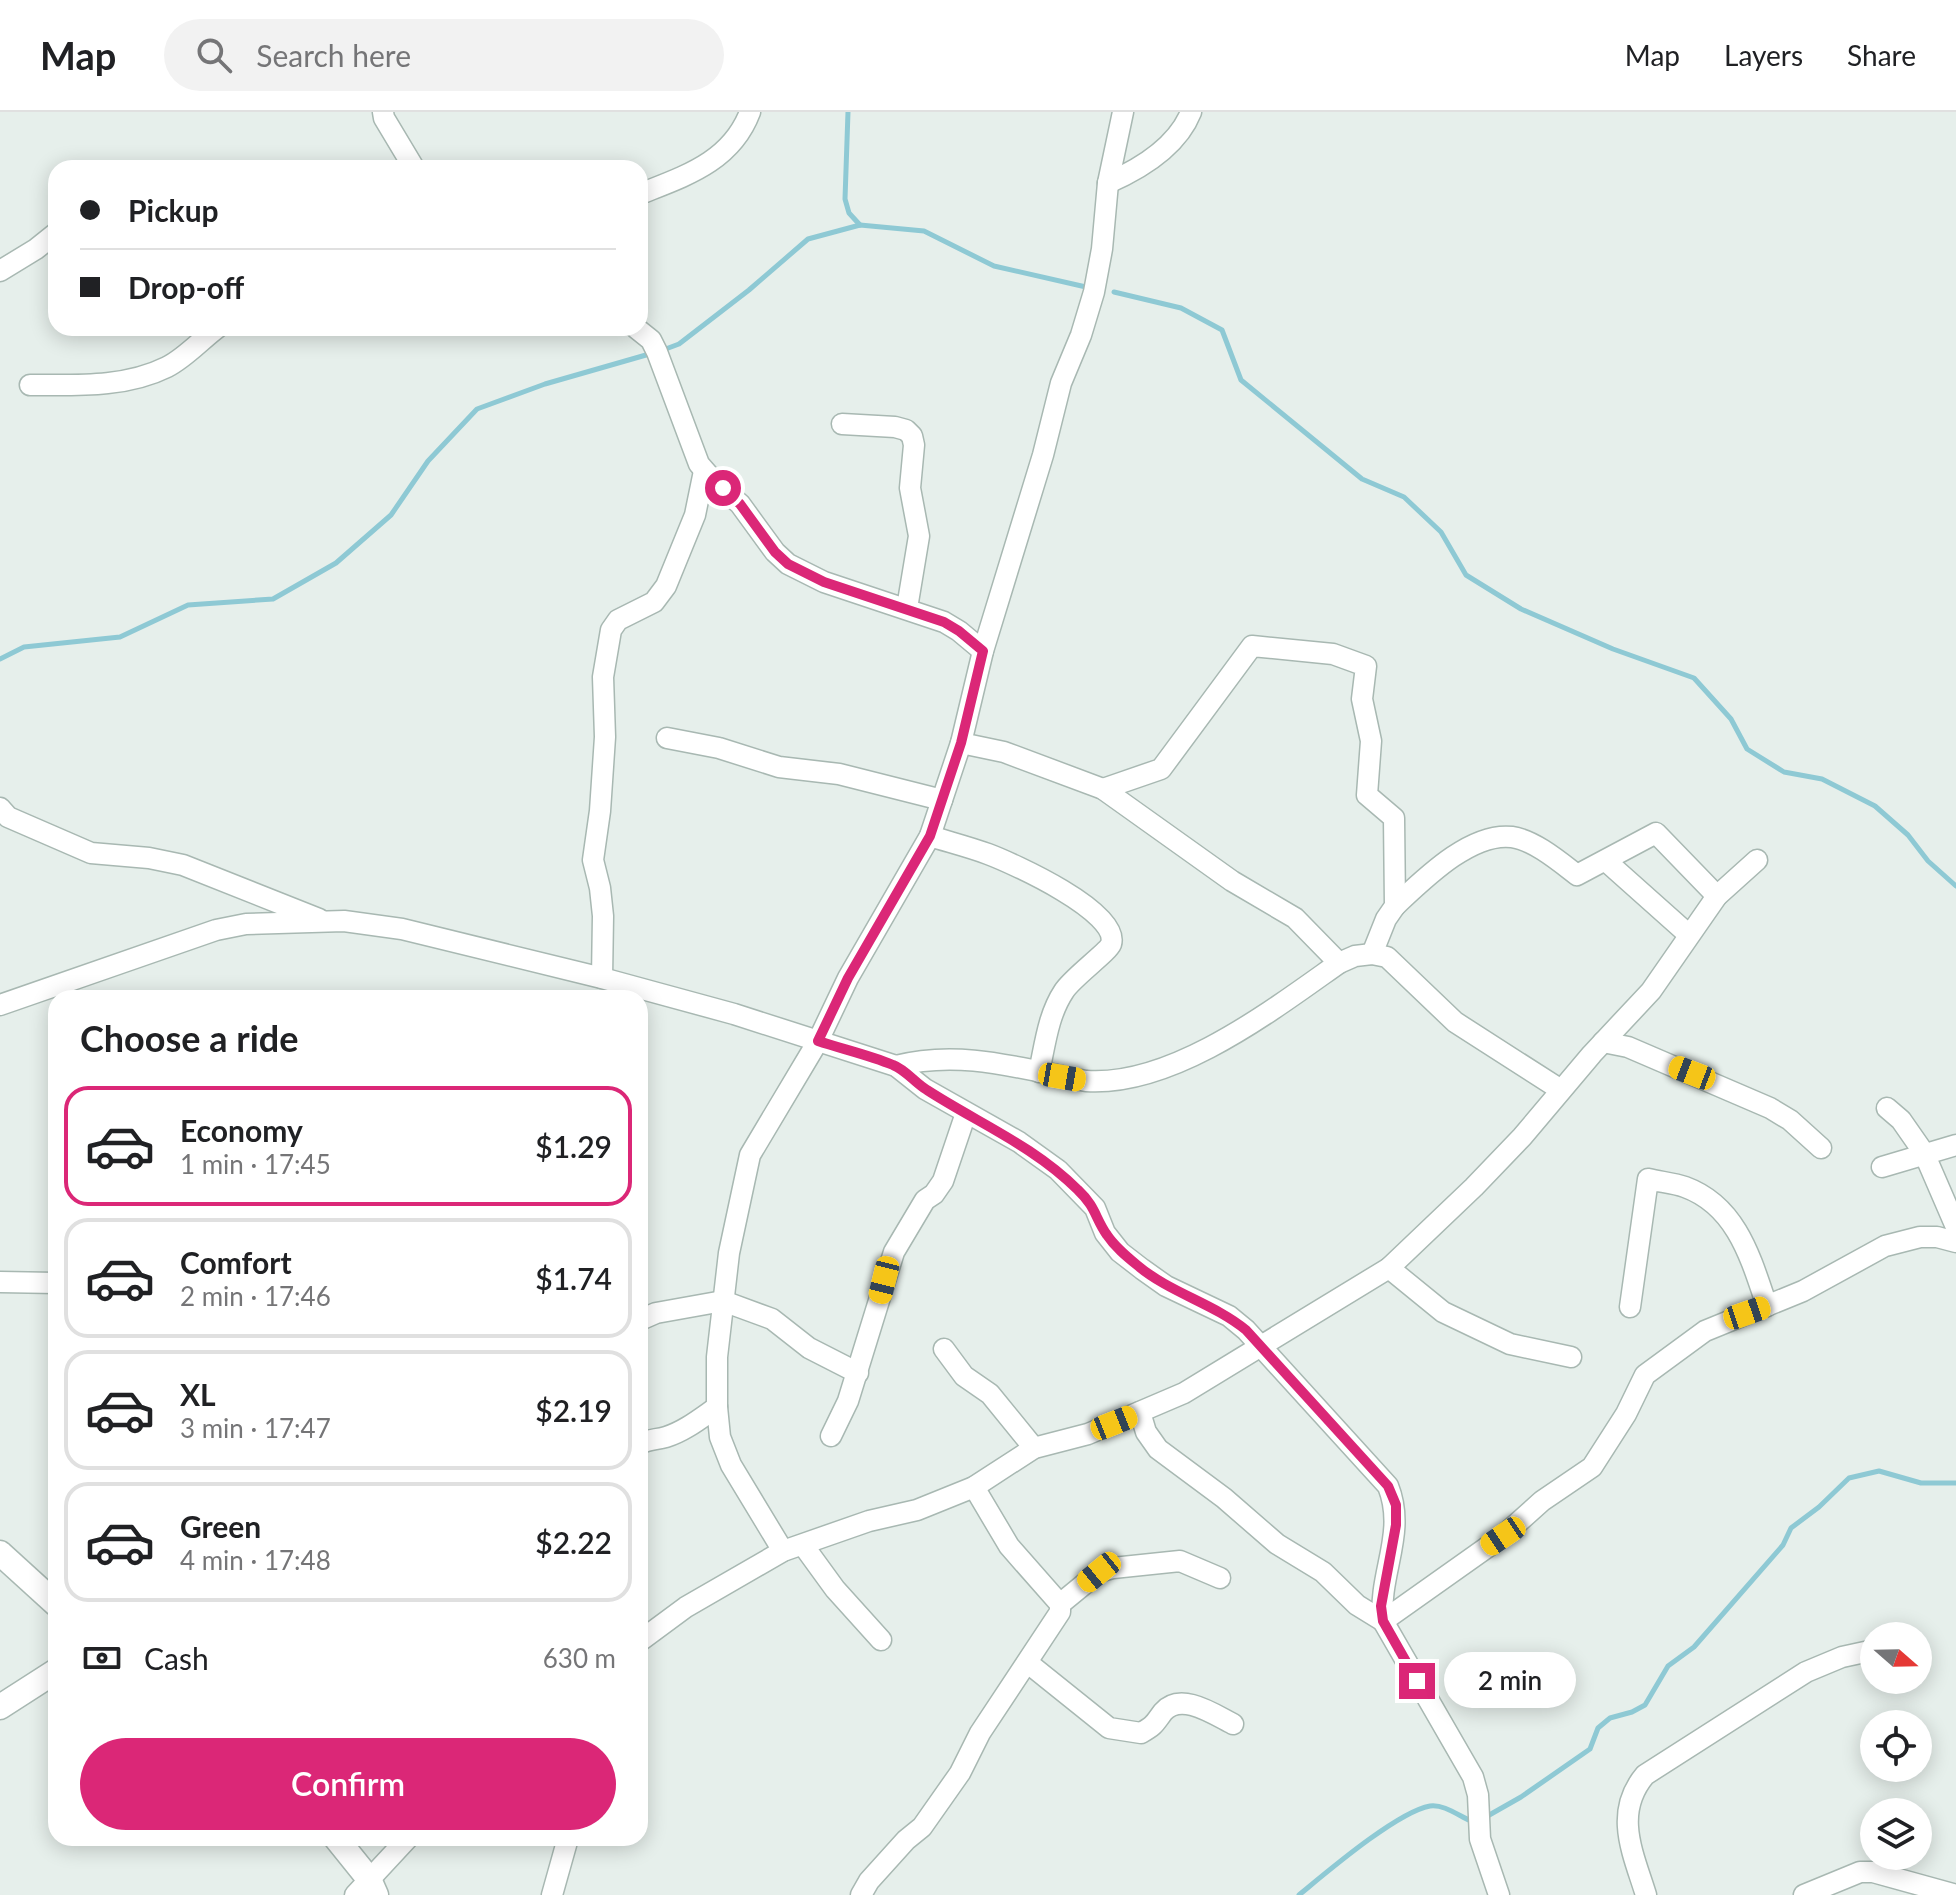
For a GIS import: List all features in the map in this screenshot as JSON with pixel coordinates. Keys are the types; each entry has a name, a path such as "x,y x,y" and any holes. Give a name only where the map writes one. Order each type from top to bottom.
{"street":[{"path":"383,112 409,160"},
{"path":"648,191 709,164 734,142 750,112"},
{"path":"783,1551 731,1465 720,1437 717,1407 717,1357 729,1253 750,1155 818,1041 848,978 930,836 961,743 983,651 1043,455 1057,395 1094,292 1102,249 1108,183 1123,112"},
{"path":"1108,183 1147,162 1173,141 1191,112"},
{"path":"0,271 48,239"},
{"path":"30,385 100,385 133,378 168,367 207,336"},
{"path":"646,336 657,352 704,471 740,504 775,552 788,564 824,582 944,622 983,651"},
{"path":"842,424 895,427 906,430 912,436 910,488 919,536 907,608"},
{"path":"602,978 603,916 593,860 604,752 603,677 611,630 618,620 654,602 666,586 695,515 704,471"},
{"path":"1103,789 1161,769 1252,646 1333,654 1366,666 1362,699 1371,741 1367,795 1394,818 1395,906"},
{"path":"667,738 719,748 779,767 839,774 942,800"},
{"path":"961,743 1004,752 1103,789 1232,881 1295,918 1339,963"},
{"path":"0,808 8,817 91,853 149,858 183,865 327,922"},
{"path":"1372,954 1386,919 1395,906 1441,864 1488,839 1513,837 1546,852 1577,875 1656,833 1717,896"},
{"path":"930,836 988,854 1053,884 1089,909 1111,935 1107,950 1079,972 1052,1013 1039,1072"},
{"path":"648,1635 686,1607 783,1551 869,1521 917,1510 974,1487 1034,1448 1076,1438 1184,1393 1389,1268 1474,1187 1651,991 1717,896 1757,860"},
{"path":"1606,861 1689,935"},
{"path":"0,1005 216,930 246,924 327,922 369,923 402,929 646,990"},
{"path":"896,1066 922,1059 951,1058 1106,1083 1146,1076 1242,1029 1339,963 1355,956 1372,954 1387,957 1399,966 1428,999 1474,1036 1561,1090"},
{"path":"648,991 734,1014 896,1066 925,1089 1019,1142 1058,1170 1095,1208 1105,1233 1120,1252 1166,1286 1229,1316 1246,1330 1388,1486 1396,1505 1396,1525 1381,1606 1383,1621 1473,1777 1478,1795 1480,1839 1499,1895"},
{"path":"1603,1042 1628,1047 1770,1108 1790,1120 1821,1148"},
{"path":"1887,1108 1901,1120 1924,1153 1956,1227"},
{"path":"831,1436 858,1373 894,1252 925,1200 934,1194 943,1181 966,1113"},
{"path":"1882,1167 1956,1145"},
{"path":"1630,1307 1648,1179 1685,1187 1712,1201 1731,1221 1746,1245 1767,1306"},
{"path":"1383,1621 1503,1536 1542,1501 1592,1467 1626,1414 1645,1375 1705,1331 1803,1291 1885,1246 1920,1237 1956,1242"},
{"path":"1389,1268 1443,1312 1510,1344 1571,1357"},
{"path":"0,1282 48,1283"},
{"path":"648,1316 723,1301 772,1319 809,1348 858,1373"},
{"path":"944,1349 964,1376 990,1394 1034,1448"},
{"path":"648,1440 665,1438 717,1407"},
{"path":"1140,1412 1146,1432 1158,1449 1224,1498 1277,1544 1323,1572 1357,1605 1383,1621"},
{"path":"861,1895 869,1881 922,1827 960,1773 980,1733 1060,1612 1060,1604 1009,1546 974,1487"},
{"path":"803,1545 835,1589 881,1640"},
{"path":"0,1553 48,1597"},
{"path":"1060,1604 1099,1572 1113,1568 1180,1561 1220,1578"},
{"path":"1646,1895 1627,1825 1628,1805 1645,1775 1814,1668 1860,1653"},
{"path":"1028,1663 1109,1728 1141,1733 1156,1724 1165,1710 1180,1703 1199,1707 1233,1724"},
{"path":"0,1707 48,1676"},
{"path":"341,1846 366,1890 402,1846"},
{"path":"552,1895 566,1846"},
{"path":"1804,1895 1860,1872 1873,1872 1956,1895"}],"waterway":[{"path":"848,112 845,199 849,213 860,225"},
{"path":"663,350 679,344 808,239 860,225 924,231 994,266 1086,287"},
{"path":"1114,292 1181,308 1222,330 1241,380 1362,479 1404,497 1441,532 1466,575 1521,609 1613,649 1694,678 1731,719 1747,749 1784,772 1822,779 1875,806 1908,835 1928,861 1956,886"},
{"path":"0,659 24,647 120,637 188,605 273,599 336,563 391,515 428,461 477,409 545,384 653,353"},
{"path":"1484,1818 1521,1797 1590,1749 1598,1728 1610,1718 1645,1705 1668,1666 1694,1647 1783,1545 1791,1528 1849,1478 1879,1471 1921,1483 1956,1483"},
{"path":"1299,1895 1363,1844 1416,1811 1430,1806 1441,1807 1471,1821"}],"route":[{"path":"723,488 740,504 775,552 788,564 824,582 944,622 983,651 961,743 930,836 848,978 818,1041 896,1066 925,1089 1019,1142 1058,1170 1095,1208 1105,1233 1120,1252 1166,1286 1229,1316 1246,1330 1388,1486 1396,1505 1396,1525 1381,1606 1383,1621 1417,1681"}]}
